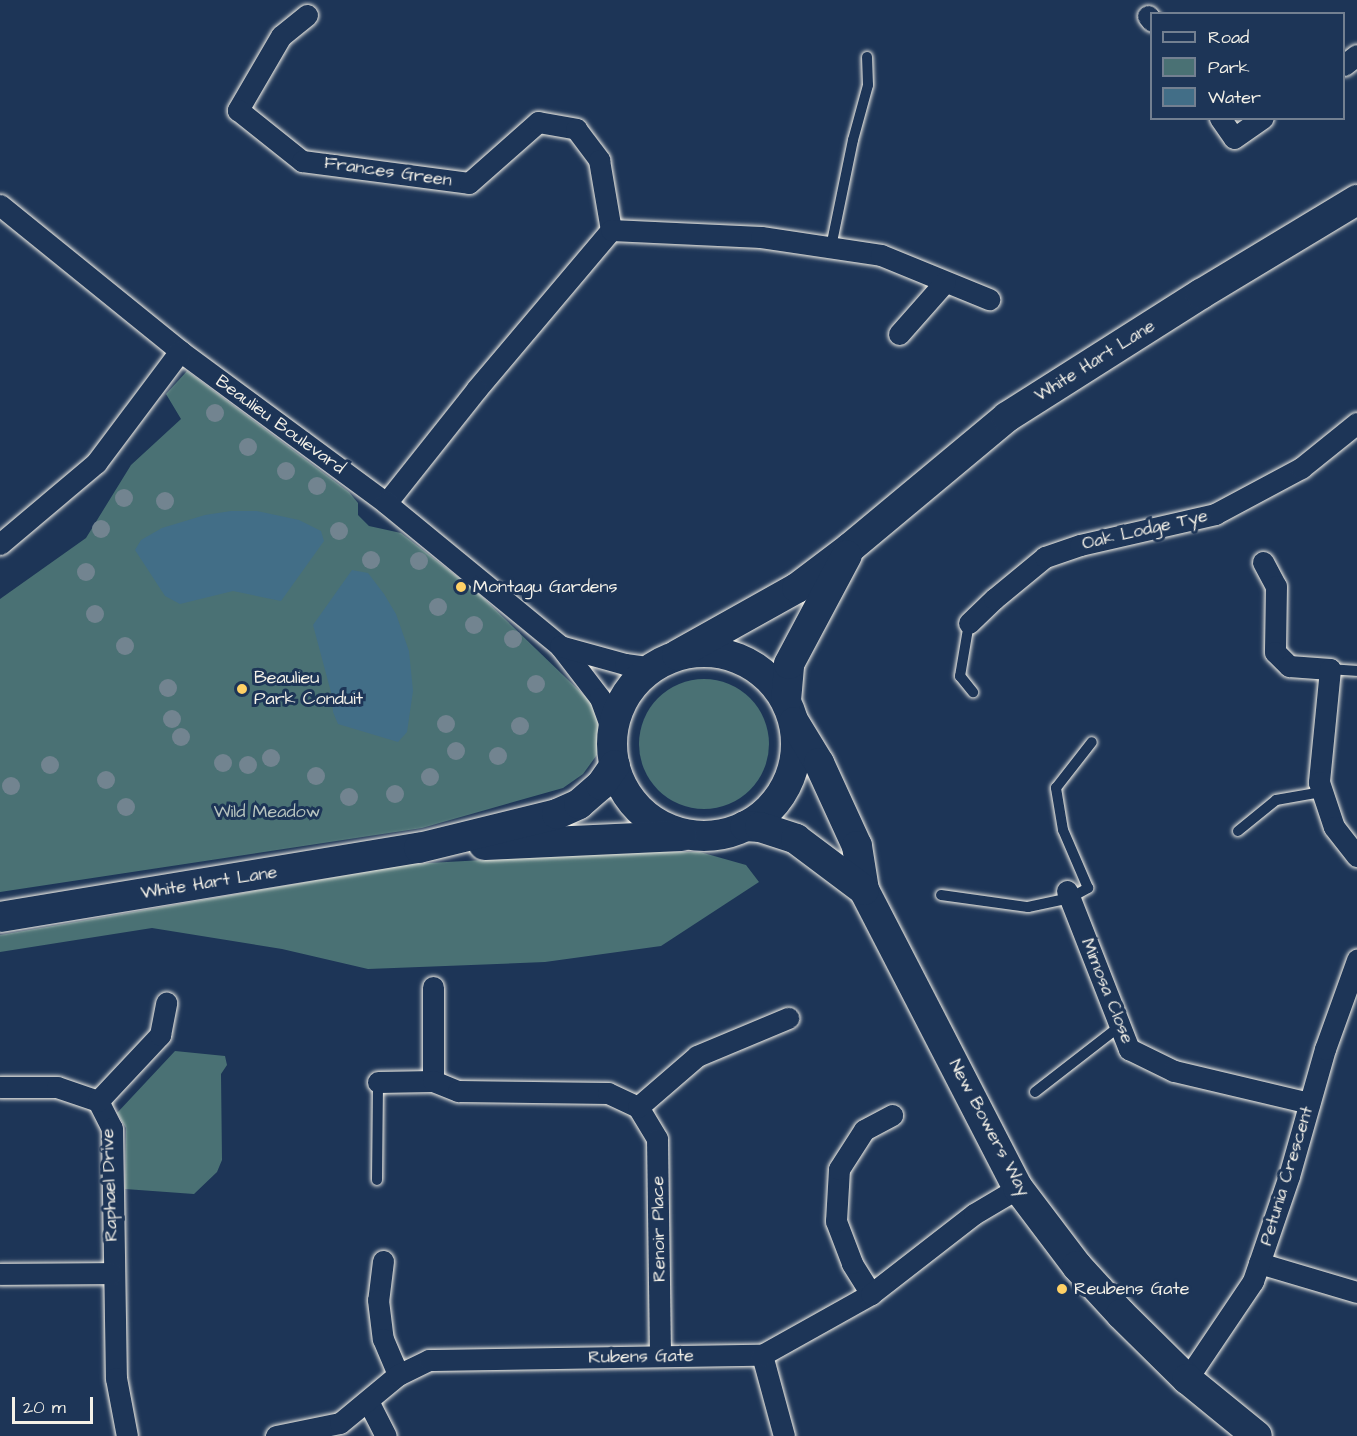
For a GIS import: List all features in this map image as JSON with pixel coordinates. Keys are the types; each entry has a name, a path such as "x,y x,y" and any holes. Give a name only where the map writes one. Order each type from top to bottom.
{"street":[{"name":"Frances Green","path":"307,15 281,36 238,110 302,160 469,183 538,122 576,129 599,160 611,230"},
{"path":"1221,120 1234,138 1260,120"},
{"name":"White Hart Lane","path":"664,662 797,588 851,547 1007,417 1201,294 1357,200"},
{"name":"Beaulieu Boulevard","path":"0,205 180,351 387,503 560,646 600,698 613,733"},
{"path":"387,503 476,390 611,230 761,237 880,255 989,299"},
{"path":"899,334 945,282"},
{"path":"0,543 96,463 180,351"},
{"name":"Oak Lodge Tye","path":"969,623 994,598 1045,557 1080,545 1215,514 1301,468 1357,423"},
{"name":"White Hart Lane","path":"790,711 789,664 851,547"},
{"path":"1263,562 1276,586 1275,652 1289,666 1330,669 1319,782 1334,827 1357,856"},
{"name":"Beaulieu Boulevard","path":"560,646 625,664 664,662"},
{"path":"712,652 743,660 769,678 790,711 796,754 789,779 768,810 746,826 721,834 697,835 673,831 641,811 623,787 615,765 613,733 618,713 627,694 664,662 712,652"},
{"name":"New Bowers Way","path":"790,711 819,763 856,846 864,890 1018,1188 1077,1266 1121,1314 1186,1379 1257,1436"},
{"name":"White Hart Lane","path":"0,917 419,848 558,814 579,804 601,785 615,765"},
{"name":"New Bowers Way","path":"746,826 760,827 796,839 864,890"},
{"name":"White Hart Lane","path":"419,848 697,835"},
{"name":"Mimosa Close","path":"1068,895 1129,1049 1174,1071 1309,1103"},
{"name":"Petunia Crescent","path":"1186,1379 1253,1281 1289,1176 1325,1049 1357,960"},
{"path":"433,987 433,1081"},
{"path":"0,1087 57,1087 98,1101 160,1035 166,1003"},
{"path":"378,1082 433,1081 458,1091 608,1093 638,1107 697,1056 788,1018"},
{"name":"Raphael Drive","path":"98,1101 112,1128 112,1273 116,1378 127,1436"},
{"name":"Renoir Place","path":"638,1107 657,1139 660,1356"},
{"path":"871,1294 852,1263 836,1221 839,1169 864,1130 892,1115"},
{"name":"Rubens Gate","path":"276,1436 340,1423 398,1375 429,1360 762,1355 871,1294 974,1214 1018,1188"},
{"path":"383,1261 378,1300 382,1339 398,1375"},
{"path":"1259,1263 1357,1292"},
{"path":"0,1274 112,1273"},
{"path":"762,1355 784,1436"},
{"path":"368,1401 386,1436"}],"lane":[{"path":"831,247 852,140 868,85 867,57"},
{"path":"969,623 960,676 973,692"},
{"path":"1330,669 1357,671"},
{"path":"941,895 1028,907 1088,888 1063,830 1056,788 1092,742"},
{"path":"1238,831 1276,800 1322,792"},
{"path":"1035,1092 1120,1026"},
{"path":"377,1180 378,1082"}],"green space":[{"name":"Wild Meadow","path":"187,371 349,492 358,503 358,515 369,526 401,533 477,592 590,701 599,723 599,752 583,774 563,788 422,828 0,892 0,599 86,538 131,465 181,419 166,394"},
{"path":"704,679 729,684 750,698 764,719 769,744 764,769 750,790 729,804 704,809 679,804 658,790 644,769 639,744 644,719 658,698 679,684"},
{"path":"623,852 700,852 746,865 759,882 661,946 545,962 368,969 282,949 152,928 0,952 0,935 411,864"},
{"path":"175,1051 225,1056 227,1065 221,1074 222,1160 217,1172 194,1194 125,1189 126,1128 117,1113"}],"water":[{"path":"231,511 257,511 299,520 321,531 324,541 281,601 233,591 180,604 165,596 135,550 141,540 162,528 205,515"},
{"path":"352,570 368,573 384,594 396,614 409,651 413,691 407,732 398,742 338,724 333,712 332,696 313,625"}],"place":[{"name":"Montagu Gardens","path":"461,587"},
{"name":"Beaulieu Park Conduit","path":"242,689"},
{"name":"Reubens Gate","path":"1062,1289"}]}
